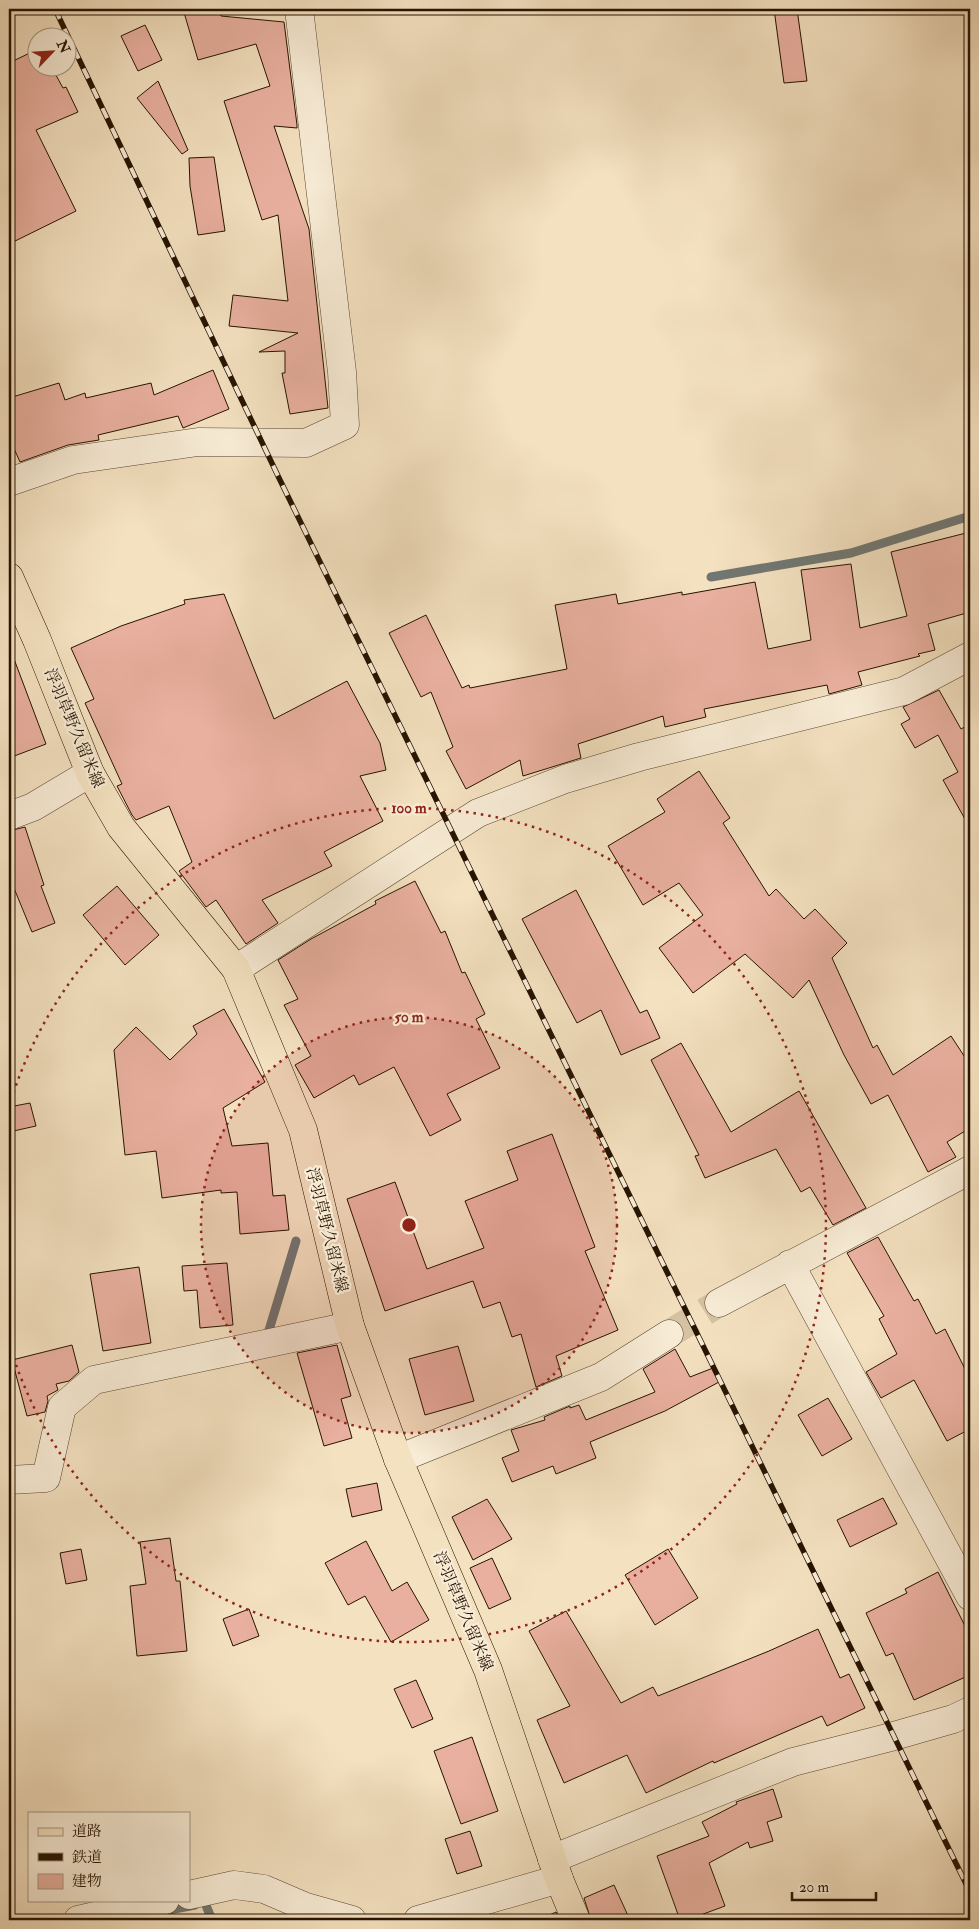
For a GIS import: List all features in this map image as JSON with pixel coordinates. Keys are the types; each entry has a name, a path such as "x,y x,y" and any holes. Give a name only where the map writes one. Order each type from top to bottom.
{"main road":[{"name":"浮羽草野久留米線","path":"9,577 37,640 90,773 121,827 236,969 303,1130 350,1326 398,1459 488,1670 556,1869 576,1920"}],"street":[{"path":"9,482 73,460 198,442 306,443 345,425 342,372 299,9"},
{"path":"236,969 478,813 565,779 639,757 904,691 970,656"},
{"path":"9,816 34,807 90,773"},
{"path":"719,1303 970,1170"},
{"path":"790,1264 970,1596"},
{"path":"9,1480 46,1478 62,1407 94,1380 350,1326"},
{"path":"398,1459 601,1377 668,1334"},
{"path":"418,1920 556,1869 793,1762 953,1719 970,1711"},
{"path":"190,1895 234,1885 264,1888 306,1907 352,1920"},
{"path":"78,1920 156,1902"}],"building":[{"path":"183,9 219,9 221,16 284,22 297,128 274,126 309,229 328,408 290,414 282,373 285,373 285,351 259,352 298,333 229,326 233,295 288,301 278,215 262,220 224,101 270,86 256,44 198,60"},
{"path":"774,9 797,9 807,81 784,83"},
{"path":"145,25 162,60 138,71 121,36"},
{"path":"28,54 28,78 58,78 63,88 66,87 78,112 36,130 76,211 9,244 9,63"},
{"path":"158,81 188,150 182,154 137,98"},
{"path":"214,157 225,231 198,235 190,186 189,158"},
{"path":"213,370 229,409 183,428 178,416 98,435 99,440 68,445 20,462 12,444 9,444 9,398 59,383 65,400 85,393 86,398 151,383 154,395"},
{"path":"970,532 970,612 928,624 935,650 918,654 920,656 858,672 862,685 829,694 827,685 704,709 706,717 665,727 663,716 578,744 581,758 523,776 520,760 466,789 446,751 453,747 431,692 421,697 389,633 426,615 462,688 469,685 470,688 567,669 555,605 616,594 618,604 682,592 682,595 755,582 768,649 811,640 801,570 851,564 860,628 907,616 891,552"},
{"path":"224,594 274,719 347,681 380,743 386,770 360,776 383,821 324,852 332,866 262,900 278,923 246,944 216,900 206,907 179,871 192,862 169,806 136,820 132,815 117,786 122,784 85,703 94,699 71,648 121,626 185,604 184,600"},
{"path":"11,651 46,744 9,758 9,652"},
{"path":"939,690 961,729 970,724 970,828 943,780 958,772 938,735 915,748 901,724 910,719 903,707"},
{"path":"699,771 730,818 723,823 769,896 776,889 804,919 815,909 847,943 832,958 873,1048 877,1045 893,1075 951,1036 970,1065 970,1128 947,1142 956,1157 928,1172 888,1095 871,1104 844,1055 809,980 793,998 745,954 693,993 659,948 703,915 679,883 643,905 608,846 665,812 657,799"},
{"path":"25,827 44,885 41,886 55,923 32,932 9,876 9,831"},
{"path":"415,881 441,933 445,931 462,973 465,972 485,1014 476,1019 500,1068 447,1094 461,1120 430,1136 394,1067 359,1085 354,1075 314,1098 295,1065 311,1056 284,1005 298,999 278,960 311,939 376,904 375,901"},
{"path":"117,886 159,935 125,965 83,915"},
{"path":"576,890 640,1013 647,1010 660,1038 621,1055 601,1010 577,1023 522,919"},
{"path":"224,1009 265,1082 223,1108 232,1146 268,1143 273,1196 285,1195 289,1230 240,1234 237,1192 221,1193 221,1190 162,1198 156,1151 125,1155 114,1050 136,1027 170,1060 197,1034 193,1026"},
{"path":"681,1043 731,1132 799,1091 866,1208 833,1225 810,1187 801,1192 776,1149 705,1178 695,1156 699,1155 651,1060"},
{"path":"30,1103 36,1126 9,1132 9,1107"},
{"path":"552,1134 595,1247 585,1251 618,1330 556,1356 562,1376 536,1387 521,1334 512,1337 500,1302 483,1308 473,1281 385,1311 347,1199 395,1182 427,1269 484,1248 465,1201 518,1180 507,1151"},
{"path":"878,1237 914,1301 918,1299 936,1334 945,1329 970,1379 970,1429 947,1441 914,1380 881,1398 866,1372 897,1354 879,1319 884,1316 847,1253"},
{"path":"227,1263 233,1325 200,1328 197,1290 184,1291 182,1266"},
{"path":"139,1267 151,1343 103,1351 90,1274"},
{"path":"72,1345 79,1372 69,1381 56,1384 58,1390 47,1396 48,1401 45,1412 27,1416 12,1360"},
{"path":"337,1345 351,1396 341,1399 352,1438 324,1446 297,1353"},
{"path":"458,1346 474,1401 425,1415 409,1359"},
{"path":"675,1349 690,1377 713,1368 719,1382 665,1411 590,1442 596,1458 556,1474 553,1466 512,1482 502,1458 519,1451 511,1430 545,1420 544,1417 570,1406 570,1408 579,1405 586,1420 655,1392 643,1369"},
{"path":"828,1398 852,1439 822,1456 798,1415"},
{"path":"377,1483 382,1510 352,1517 346,1489"},
{"path":"883,1498 897,1524 850,1547 837,1520"},
{"path":"487,1499 512,1539 473,1560 452,1517"},
{"path":"170,1538 176,1581 180,1581 187,1651 137,1656 130,1586 146,1584 140,1542"},
{"path":"366,1541 392,1591 407,1582 429,1620 391,1642 365,1596 348,1605 325,1563"},
{"path":"81,1549 87,1580 66,1584 60,1553"},
{"path":"668,1549 698,1598 655,1625 625,1575"},
{"path":"492,1558 511,1599 489,1609 470,1568"},
{"path":"938,1572 970,1636 970,1675 914,1700 893,1653 886,1656 866,1613 907,1593 905,1589"},
{"path":"249,1609 259,1636 233,1646 223,1619"},
{"path":"566,1611 621,1703 653,1687 658,1696 818,1629 840,1678 849,1674 865,1708 827,1726 822,1716 714,1763 713,1761 646,1793 627,1755 564,1783 537,1720 570,1706 529,1631"},
{"path":"416,1680 433,1719 412,1728 394,1689"},
{"path":"472,1737 498,1811 461,1824 434,1751"},
{"path":"773,1789 782,1817 767,1822 773,1841 750,1848 748,1842 709,1863 725,1906 687,1920 680,1920 657,1856 709,1836 702,1822 737,1804 736,1802"},
{"path":"470,1831 482,1866 457,1874 445,1839"},
{"path":"614,1885 630,1920 591,1920 584,1898"},
{"path":"556,1912 559,1920 539,1920"}],"waterway":[{"path":"711,577 851,553 970,516"},
{"path":"266,1340 296,1241"},
{"path":"205,1903 212,1920"},
{"path":"164,1911 195,1905"}],"tunnel":[{"path":"669,1334 719,1303"}],"railway":[{"path":"55,9 279,478 970,1892"}]}
